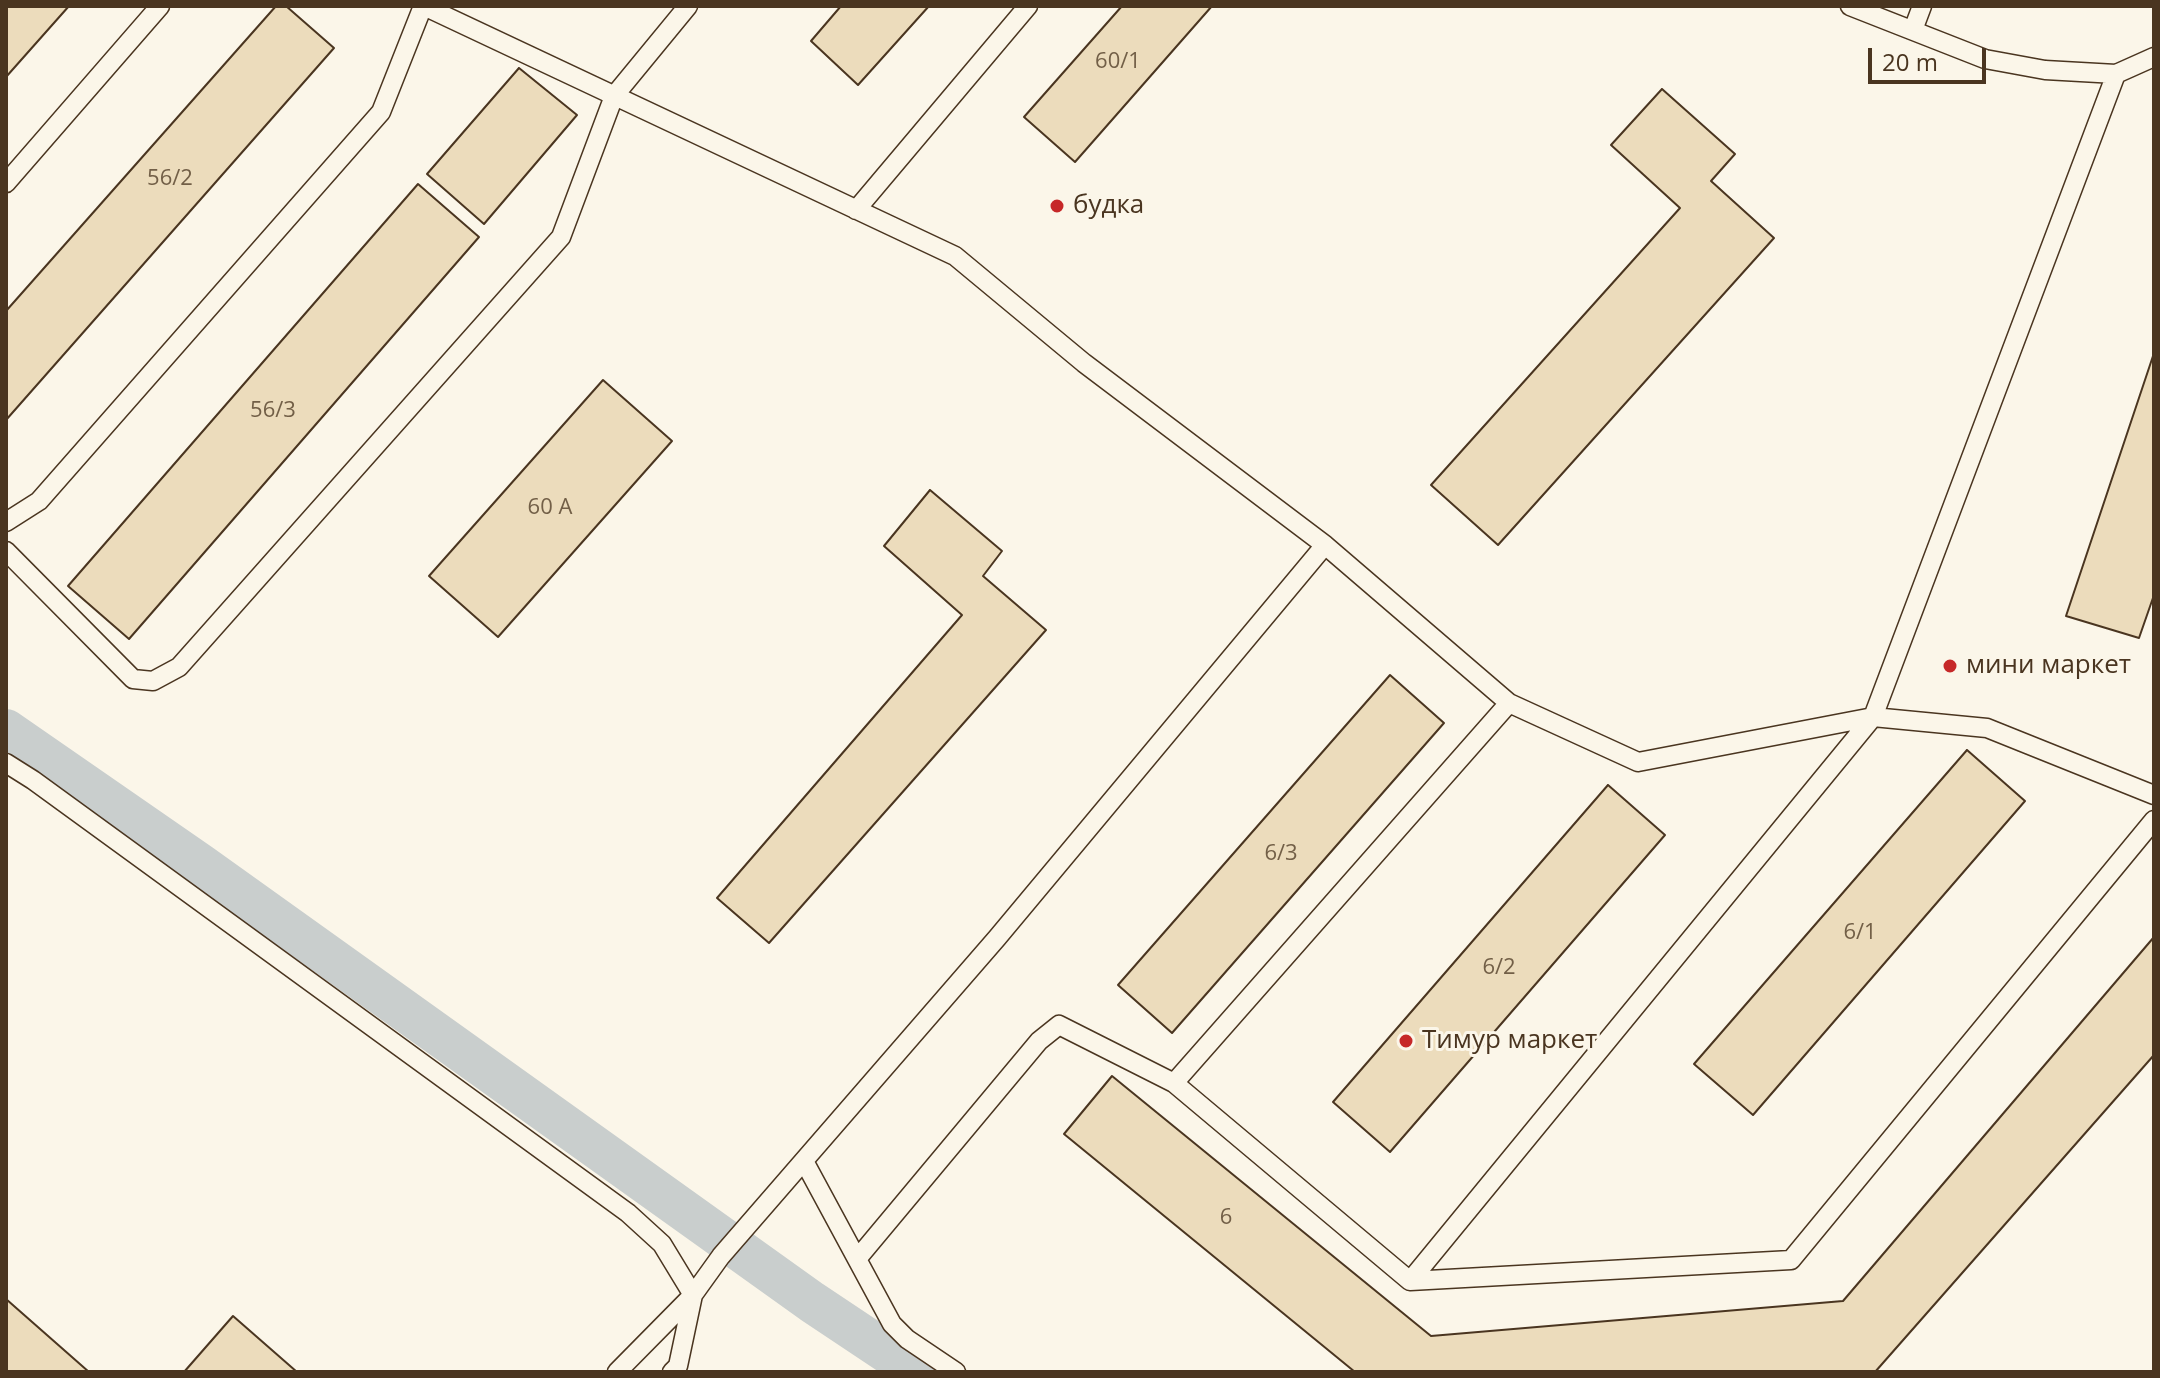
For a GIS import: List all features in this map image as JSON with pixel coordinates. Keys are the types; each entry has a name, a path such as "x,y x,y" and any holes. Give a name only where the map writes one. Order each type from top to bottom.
{"lane":[{"path":"6,183 160,6"},
{"path":"6,522 39,501 381,112 423,6 955,256 1084,363 1325,545 1509,703 1638,762 1873,717 1987,728 2154,795"},
{"path":"6,551 133,679 153,681 179,667 561,237 614,96 688,6"},
{"path":"856,210 1028,6"},
{"path":"1850,6 1985,59 2045,70 2116,74 2154,57"},
{"path":"1913,30 1922,6"},
{"path":"1410,1281 1873,717 2116,74"},
{"path":"617,1372 693,1295 721,1256 997,938 1325,545"},
{"path":"1174,1083 1509,703"},
{"path":"6,763 628,1213 662,1244 693,1295 678,1370"},
{"path":"857,1259 1039,1041 1059,1025 1174,1083 1410,1281 1791,1260 2154,820"},
{"path":"804,1161 892,1324 907,1339 956,1372"}],"building":[{"path":"6,6 69,6 6,77"},
{"path":"276,6 286,6 334,48 6,420 6,311"},
{"path":"841,6 929,6 858,85 811,41"},
{"path":"1122,6 1212,6 1075,162 1024,117"},
{"path":"519,68 577,115 484,224 427,174"},
{"path":"1662,89 1735,154 1711,181 1774,238 1498,545 1431,485 1680,208 1611,145"},
{"path":"418,184 479,237 129,639 68,586"},
{"path":"2154,353 2154,595 2139,638 2066,616"},
{"path":"603,380 672,441 498,637 429,576"},
{"path":"930,490 1002,551 983,576 1046,630 769,943 717,898 962,615 884,546"},
{"path":"1390,675 1444,723 1172,1033 1118,985"},
{"path":"1967,750 2025,801 1753,1115 1694,1064"},
{"path":"1608,785 1665,835 1390,1152 1333,1102"},
{"path":"2154,937 2154,1055 1875,1372 1355,1372 1064,1134 1112,1076 1431,1336 1843,1301"},
{"path":"6,1299 89,1372 6,1372"},
{"path":"233,1316 297,1372 184,1372"}],"waterway":[{"path":"6,730 201,865 812,1302 917,1372"}],"place":[{"name":"будка","path":"1057,206"},
{"name":"мини маркет","path":"1950,666"},
{"name":"Тимур маркет","path":"1406,1041"}]}
